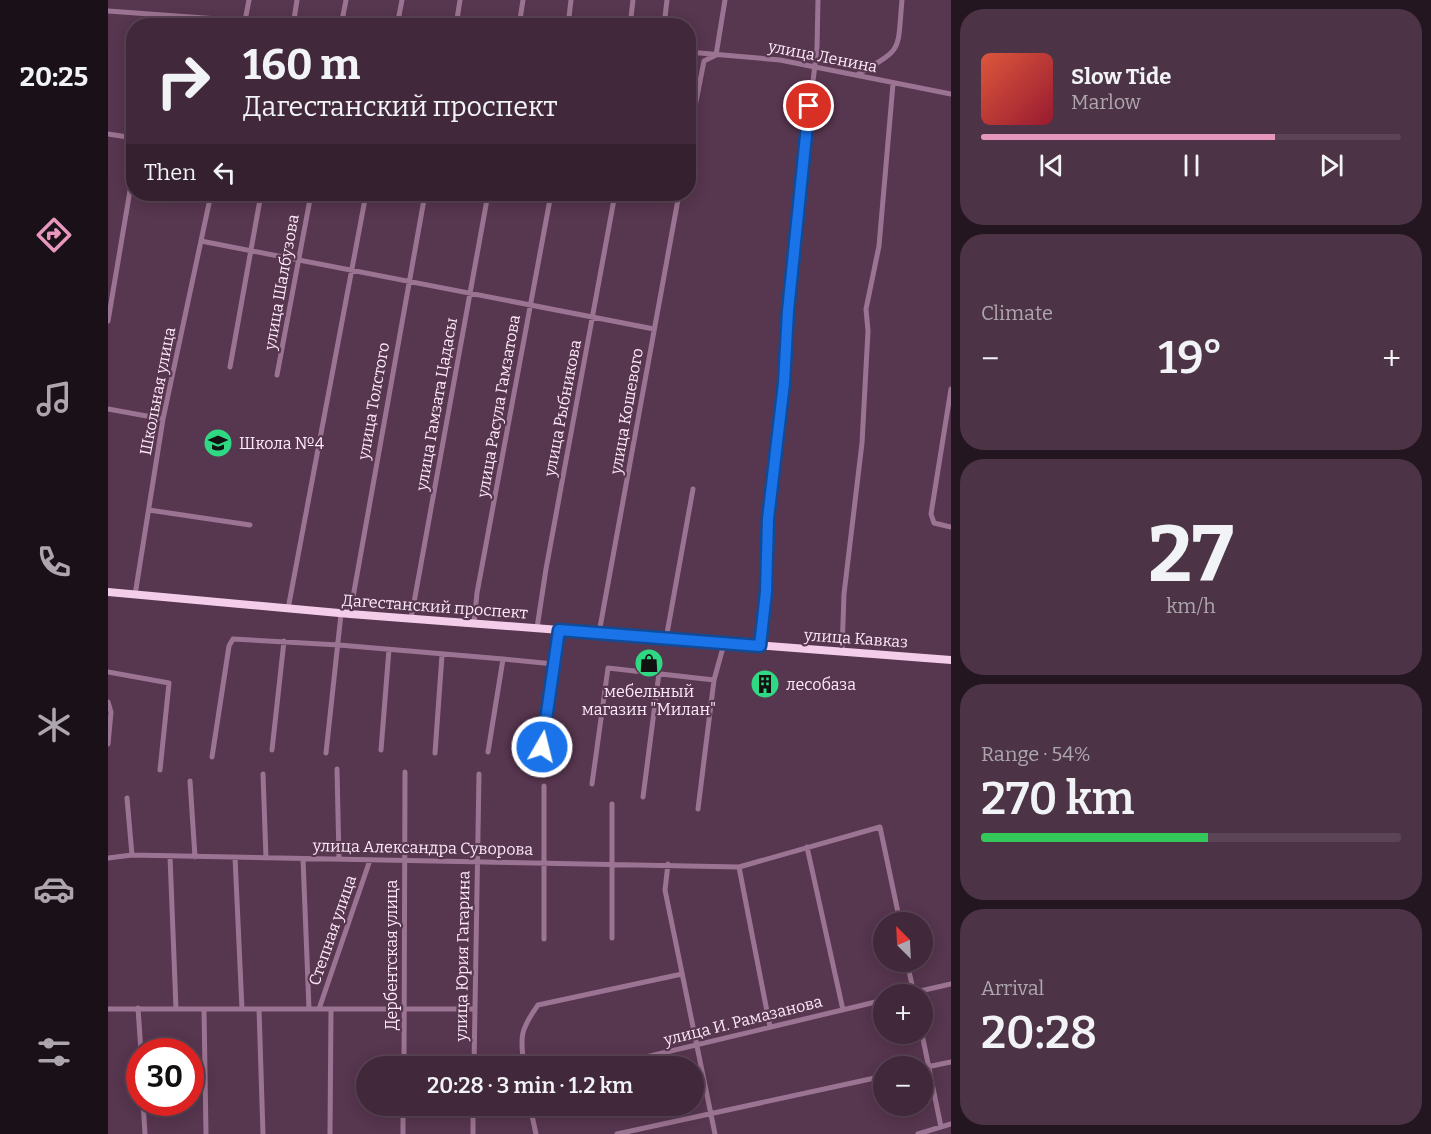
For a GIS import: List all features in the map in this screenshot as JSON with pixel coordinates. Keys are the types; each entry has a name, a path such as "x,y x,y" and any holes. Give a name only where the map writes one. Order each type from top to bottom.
{"highway":[{"name":"Дагестанский проспект","path":"109,592 346,614 760,646"},
{"name":"улица Кавказ","path":"760,646 951,660"}],"street":[{"path":"246,18 249,0"},
{"path":"294,18 297,0"},
{"path":"343,18 346,0"},
{"path":"399,18 402,0"},
{"path":"457,18 460,0"},
{"path":"520,18 523,0"},
{"path":"569,18 572,0"},
{"path":"631,18 633,0"},
{"path":"665,18 667,0"},
{"path":"696,102 704,61 716,55 725,0"},
{"path":"760,646 766,592 768,519 784,383 790,289 817,48 818,0"},
{"path":"857,75 889,57 897,48 902,0"},
{"path":"108,10 190,18"},
{"name":"улица Ленина","path":"696,53 761,58 951,94"},
{"path":"842,652 844,594 862,443 868,331 866,309 879,246 893,84"},
{"path":"108,134 126,137"},
{"path":"108,321 128,201"},
{"name":"Школьная улица","path":"135,595 163,419 210,201"},
{"path":"230,367 260,201"},
{"name":"улица Шалбузова","path":"277,375 309,201"},
{"path":"288,609 365,201"},
{"name":"улица Толстого","path":"326,753 339,645 424,201"},
{"name":"улица Гамзата Цадасы","path":"411,619 487,201"},
{"name":"улица Расула Гамзатова","path":"474,623 477,592 549,201"},
{"name":"улица Рыбникова","path":"537,628 614,201"},
{"name":"улица Кошевого","path":"599,633 678,201"},
{"path":"201,241 654,329"},
{"path":"951,389 931,514 934,523 951,527"},
{"path":"108,409 163,419"},
{"path":"666,639 693,489"},
{"path":"149,510 250,525"},
{"path":"108,602 109,592"},
{"path":"540,767 559,630"},
{"path":"212,757 230,642 233,639 339,645 554,664"},
{"path":"272,750 284,641"},
{"path":"698,809 714,680 724,644"},
{"path":"381,750 389,649"},
{"path":"435,753 442,655"},
{"path":"488,752 503,659"},
{"path":"592,783 608,668 714,680"},
{"path":"108,672 169,683 160,770"},
{"path":"643,797 659,673"},
{"path":"108,702 111,712 108,744"},
{"path":"337,769 339,859"},
{"name":"Дербентская улица","path":"404,1056 405,772"},
{"path":"263,774 266,858"},
{"name":"улица Юрия Гагарина","path":"474,1056 479,774"},
{"path":"190,781 195,857"},
{"path":"544,786 544,939"},
{"path":"127,798 132,855"},
{"path":"612,804 612,938"},
{"name":"улица Александра Суворова","path":"108,858 132,855 739,867 880,827 898,912"},
{"path":"807,847 843,1010"},
{"path":"170,856 176,1009"},
{"path":"236,857 242,1009"},
{"path":"303,859 309,1009"},
{"name":"Степная улица","path":"319,1009 370,860"},
{"path":"668,864 664,890 715,1134"},
{"path":"739,867 770,1028"},
{"path":"523,1056 520,1038 525,1023 537,1005 682,975"},
{"path":"933,989 951,984"},
{"name":"улица И. Рамазанова","path":"650,1056 873,1003"},
{"path":"138,1008 140,1038"},
{"path":"108,1009 475,1010"},
{"path":"204,1009 206,1134"},
{"path":"260,1009 263,1134"},
{"path":"330,1134 331,1009"},
{"path":"933,1066 951,1062"},
{"path":"617,1134 873,1078"},
{"path":"933,1095 941,1127"},
{"path":"144,1116 145,1134"},
{"path":"403,1116 403,1134"},
{"path":"473,1116 473,1134"},
{"path":"532,1116 536,1134"},
{"path":"918,1134 951,1124"}],"place":[{"name":"Школа №4","path":"218,443"},
{"name":"мебельный магазин \"Милан\"","path":"649,663"},
{"name":"лесобаза","path":"765,684"}],"route":[{"path":"542,747 559,630 760,646 768,565 768,519 784,383 788,311 809,106"}]}
